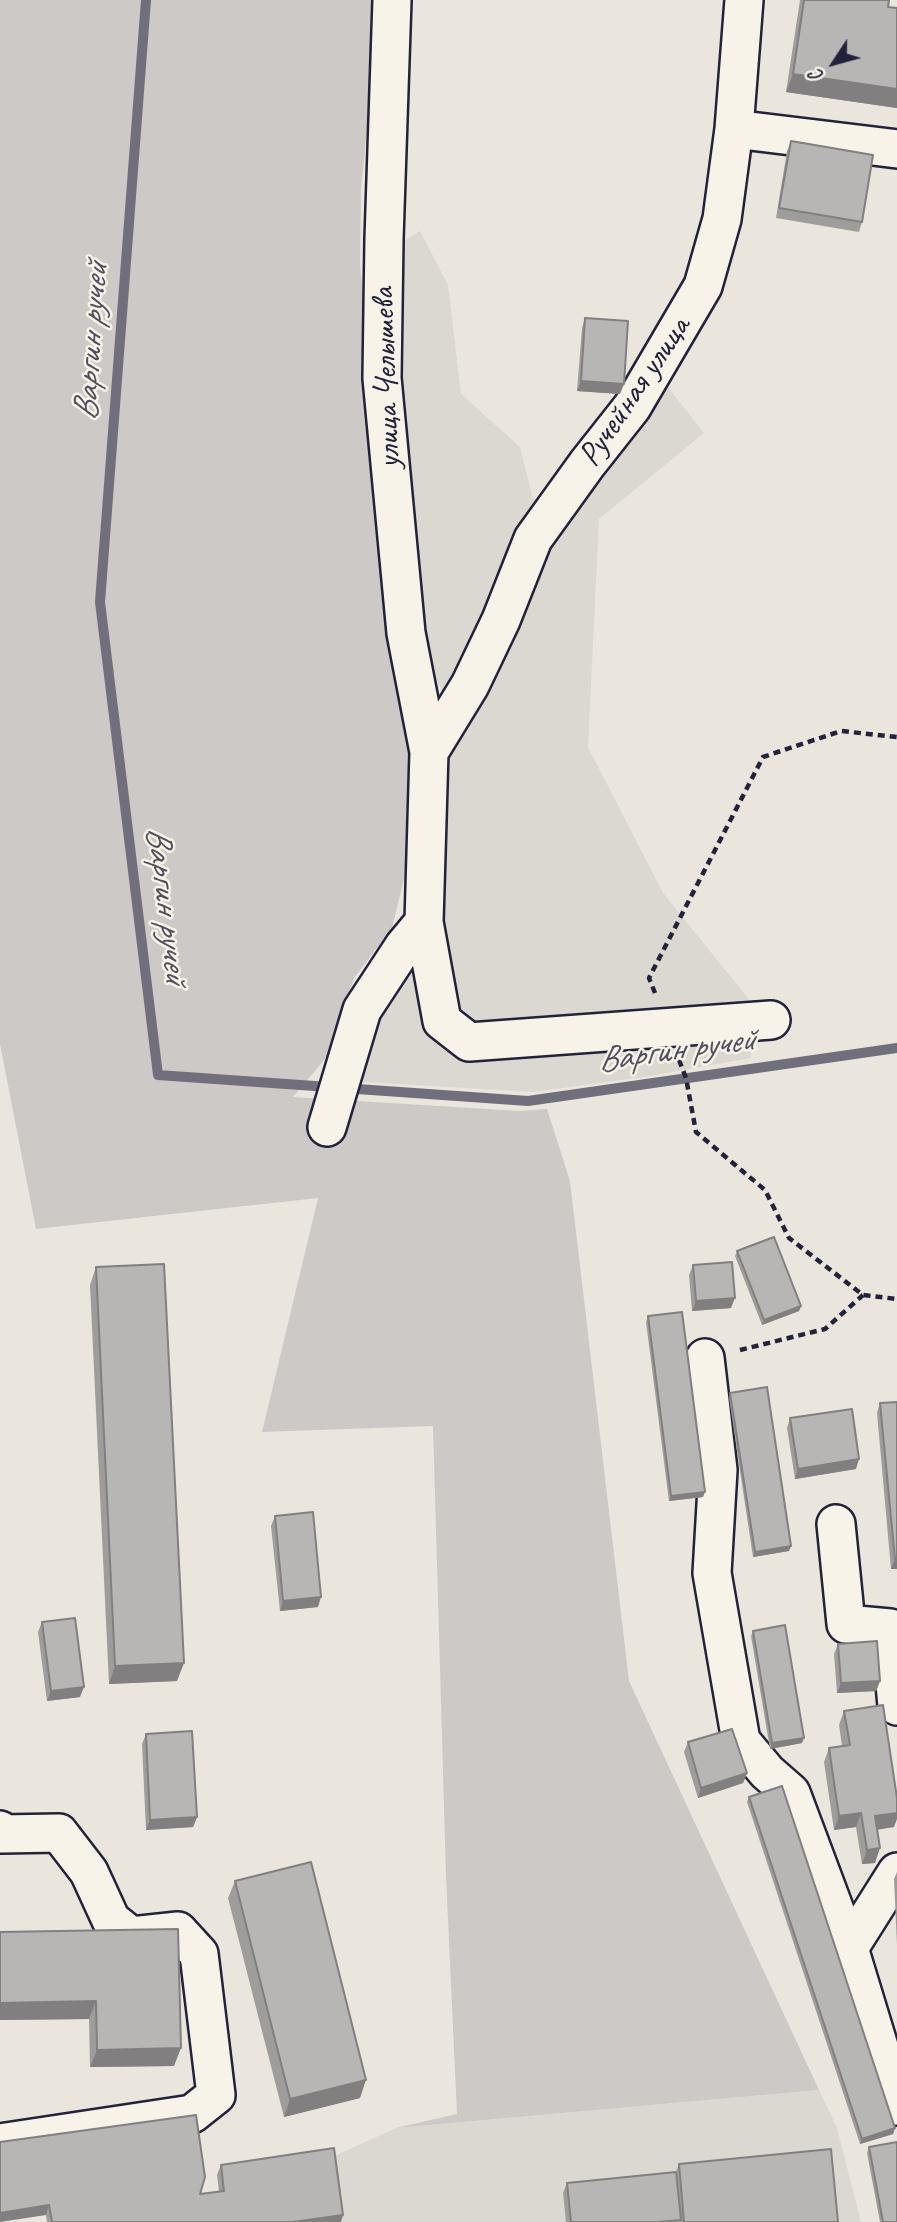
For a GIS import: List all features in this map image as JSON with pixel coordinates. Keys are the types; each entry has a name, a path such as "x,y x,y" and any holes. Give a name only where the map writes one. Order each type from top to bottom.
{"street":[{"name":"улица Челышева","path":"392,0 382,378 406,634 429,752 424,922 443,1021 469,1042 771,1020"},
{"name":"Ручейная улица","path":"429,752 470,685 533,539 632,407 704,286 722,219 734,129 744,0"},
{"path":"734,129 897,149"},
{"path":"327,1127 362,1010 404,946 424,922"},
{"path":"705,1358 718,1470 712,1573 741,1741 767,1772 790,1793 849,1948 897,2106"},
{"path":"836,1524 846,1624 893,1628 897,1706"},
{"path":"0,1833 59,1833 89,1872 111,1920 131,1936 178,1931 199,1954 216,2095 192,2114 0,2143"},
{"path":"849,1948 897,1872"}],"path":[{"path":"897,737 841,731 763,757 649,978 670,1027 686,1078 696,1132 765,1190 789,1238 863,1295 897,1299"},
{"path":"705,1358 825,1329 863,1295"}],"shaded area":[{"path":"0,0 380,0 361,189 360,266 421,729 413,842 392,928 354,978 329,1054 293,1097 520,1111 547,1109 570,1181 629,1681 819,2090 396,2128 457,2114 446,1876 433,1426 262,1432 318,1198 36,1229 0,1044"},
{"path":"420,231 448,285 461,394 520,447 534,503 557,476 663,381 704,433 599,519 588,747 663,893 748,998 751,1058 644,1077 533,1092 348,1081 405,951 446,739 442,691 414,635 388,251"},
{"path":"819,2090 837,2128 861,2222 339,2222 330,2158 396,2128"}],"building":[{"path":"804,0 889,0 888,7 897,8 897,89 793,74"},
{"path":"791,141 873,155 862,222 779,208"},
{"path":"585,318 628,321 624,384 581,381"},
{"path":"774,1237 801,1306 764,1320 737,1251"},
{"path":"732,1262 735,1298 696,1301 693,1265"},
{"path":"164,1264 184,1663 115,1666 96,1267"},
{"path":"682,1312 705,1492 671,1496 648,1316"},
{"path":"767,1387 791,1546 755,1552 730,1393"},
{"path":"897,1402 897,1559 895,1559 880,1403"},
{"path":"852,1409 859,1459 798,1469 790,1418"},
{"path":"313,1512 321,1597 283,1601 275,1516"},
{"path":"75,1618 84,1687 51,1691 42,1622"},
{"path":"785,1625 804,1738 772,1743 753,1631"},
{"path":"877,1641 880,1681 841,1683 838,1644"},
{"path":"883,1705 897,1813 875,1816 880,1848 867,1850 861,1813 839,1816 829,1748 850,1745 844,1711"},
{"path":"732,1729 747,1773 701,1788 688,1742"},
{"path":"192,1731 197,1817 150,1820 146,1734"},
{"path":"782,1786 895,2128 862,2139 749,1797"},
{"path":"311,1862 366,2080 290,2099 235,1881"},
{"path":"178,1929 181,2048 97,2050 96,2001 0,2003 0,1932"},
{"path":"196,2115 205,2177 200,2194 224,2191 221,2165 334,2148 343,2215 293,2222 52,2222 49,2205 0,2213 0,2142"},
{"path":"897,2142 897,2222 883,2222 869,2147"},
{"path":"831,2149 838,2222 684,2222 679,2164"},
{"path":"676,2172 681,2220 571,2222 567,2183"}],"waterway":[{"name":"Варгин ручей","path":"146,0 100,602 158,1075 528,1101 897,1048"}]}
